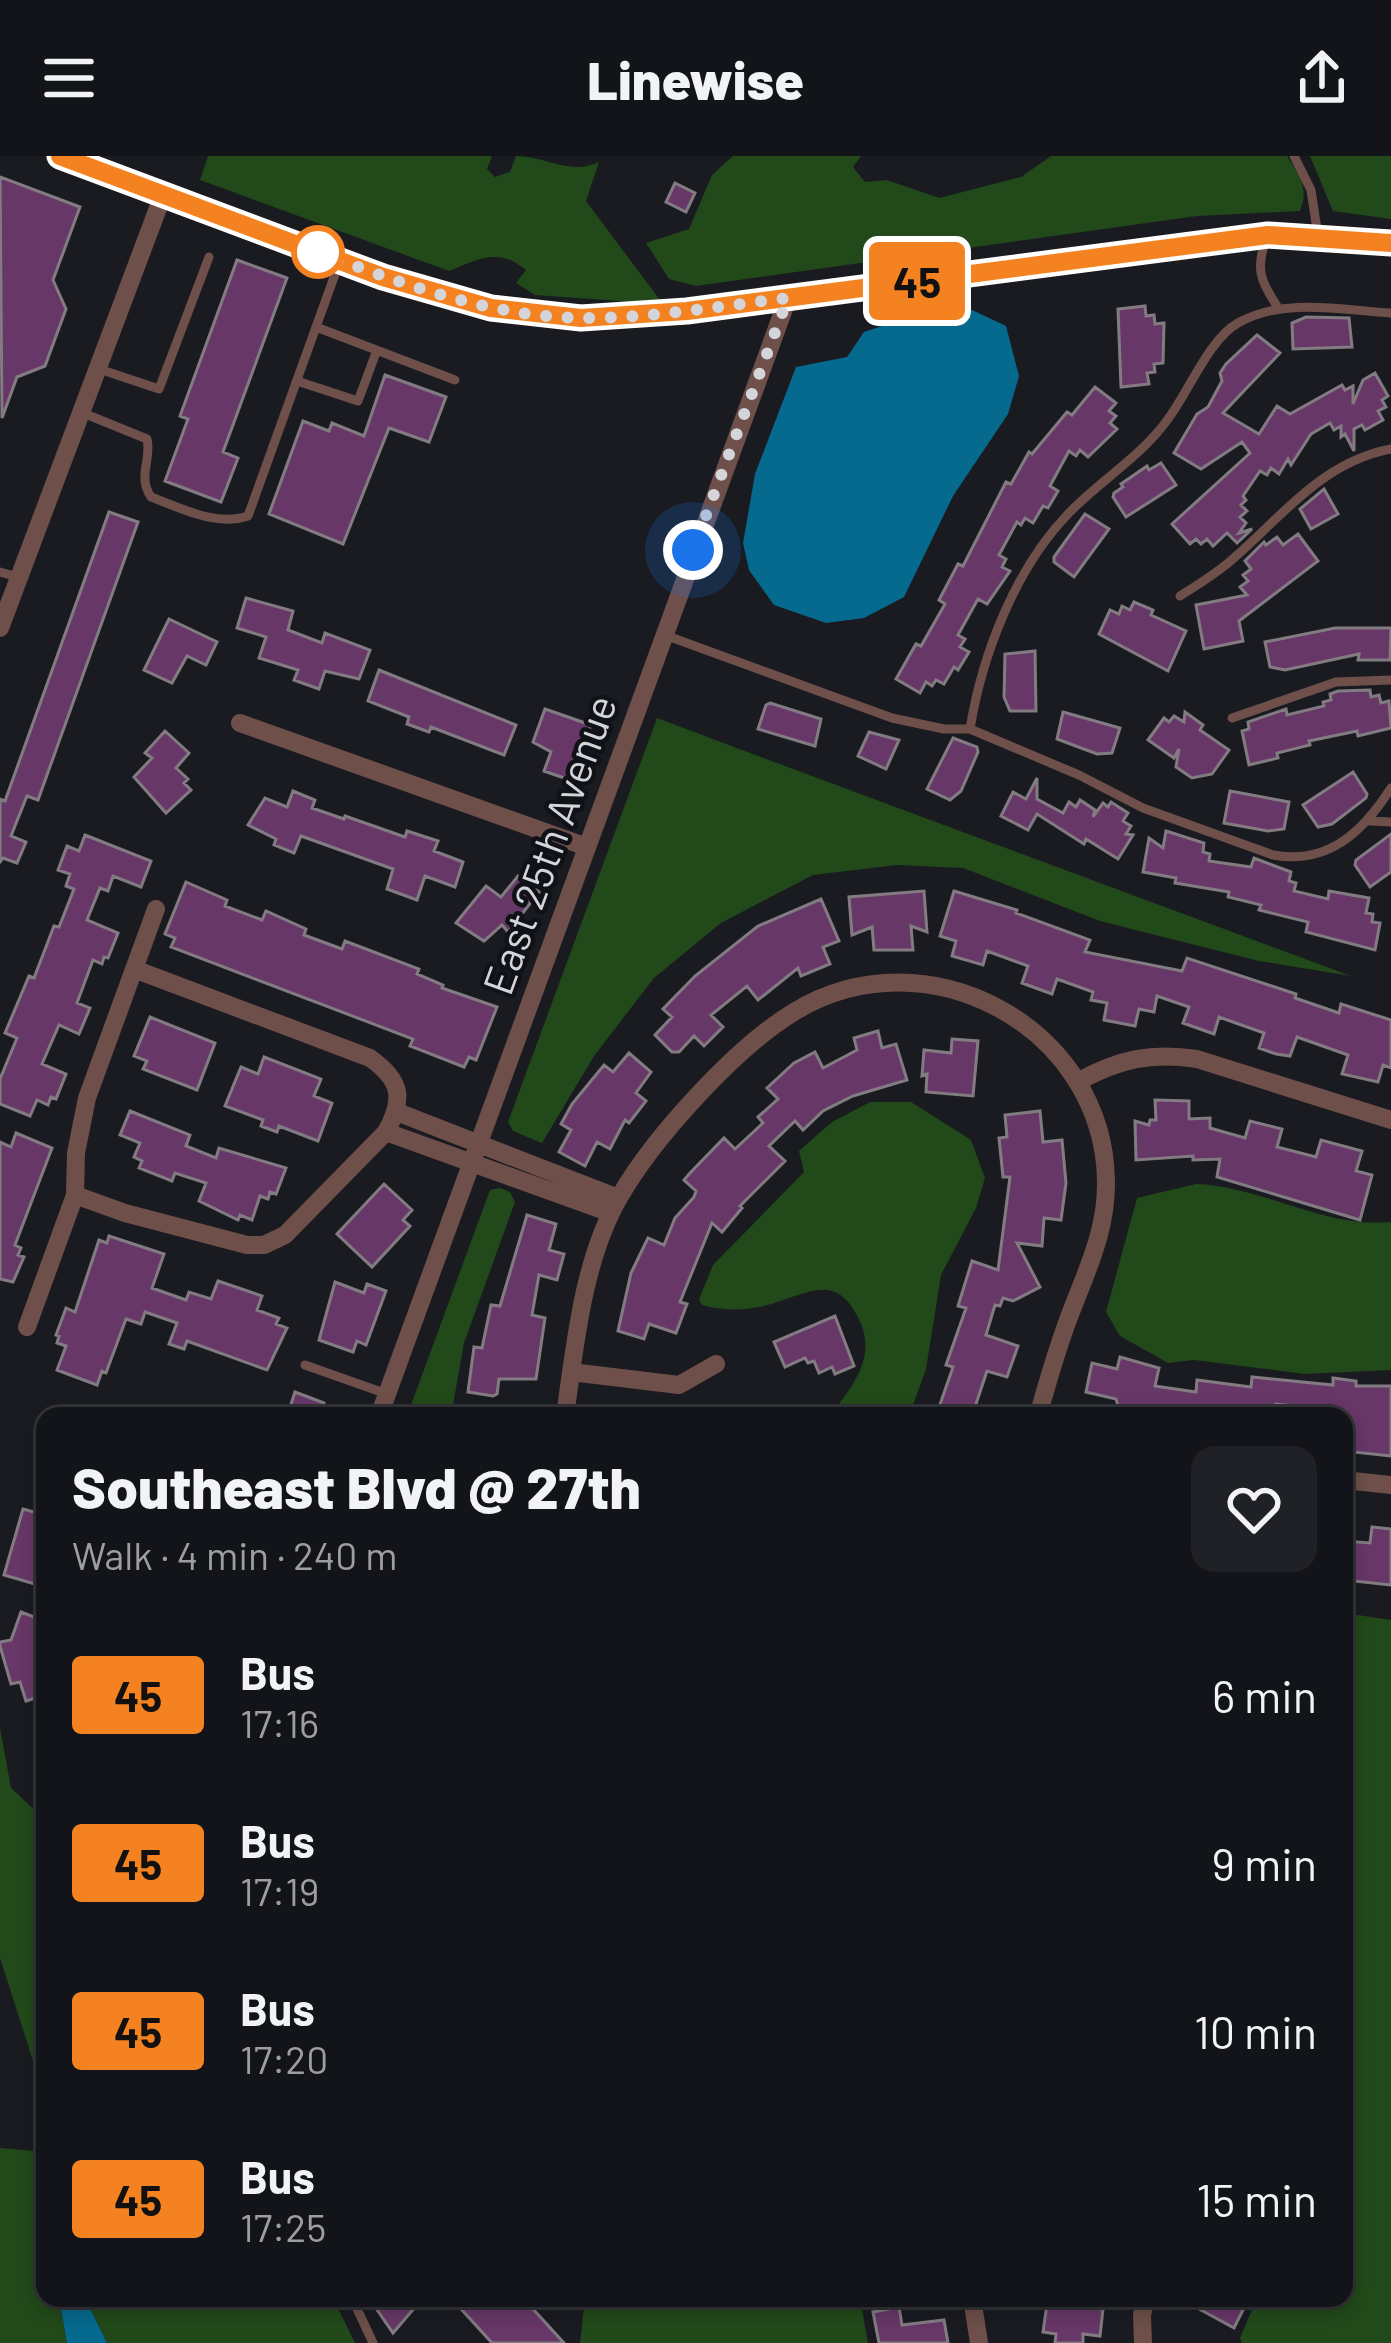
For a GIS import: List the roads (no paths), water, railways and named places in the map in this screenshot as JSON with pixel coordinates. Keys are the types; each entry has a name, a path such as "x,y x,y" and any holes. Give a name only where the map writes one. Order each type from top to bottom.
{"main road":[{"path":"60,156 340,260 491,308 581,318 651,315 1268,235 1391,243"}],"street":[{"path":"0,628 9,575 80,411 163,195"},
{"name":"East 25th Avenue","path":"382,1407 788,298"},
{"path":"239,723 586,848"},
{"path":"27,1327 75,1196 76,1153 87,1098 157,909"},
{"path":"75,1196 217,1239 264,1245 285,1235 386,1132 397,1112 399,1097 390,1072 370,1058 134,969"},
{"path":"566,1407 585,1298 615,1206 659,1143 740,1052 796,1010 840,992 889,984 933,986 981,998 1025,1022 1060,1054 1079,1081 1101,1134 1106,1180 1103,1223 1041,1407"},
{"path":"1079,1081 1138,1056 1173,1055 1391,1120"},
{"path":"397,1112 472,1153"},
{"path":"386,1132 472,1153 615,1206"},
{"path":"571,1372 679,1385 716,1364"},
{"path":"1353,1481 1391,1485"},
{"path":"973,2307 979,2343"},
{"path":"1143,2343 1144,2307"}],"lane":[{"path":"1294,156 1311,190 1318,237"},
{"path":"1268,235 1259,260 1261,284 1277,306"},
{"path":"97,368 159,389 209,257"},
{"path":"80,411 135,430 147,439 142,470 151,497 207,518 235,521 248,516 340,260"},
{"path":"970,730 987,661 1005,614 1047,540 1069,512 1171,417 1187,386 1233,325 1277,306 1391,313"},
{"path":"316,328 455,380"},
{"path":"297,381 358,401 377,350"},
{"path":"1180,596 1226,565 1308,488 1353,460 1391,449"},
{"path":"662,634 892,718 970,730 1095,782 1143,808 1273,855 1293,859 1322,853 1370,821 1391,788"},
{"path":"1232,718 1336,682 1391,680"},
{"path":"1370,821 1391,822"},
{"path":"305,1365 387,1394"},
{"path":"356,2307 373,2343"}],"water":[{"path":"972,310 1006,326 1019,376 1008,414 953,496 904,597 864,618 826,623 774,605 749,570 743,543 755,474 796,367 847,357 864,332 927,311"},
{"path":"61,2307 89,2307 107,2343 67,2343"}]}
